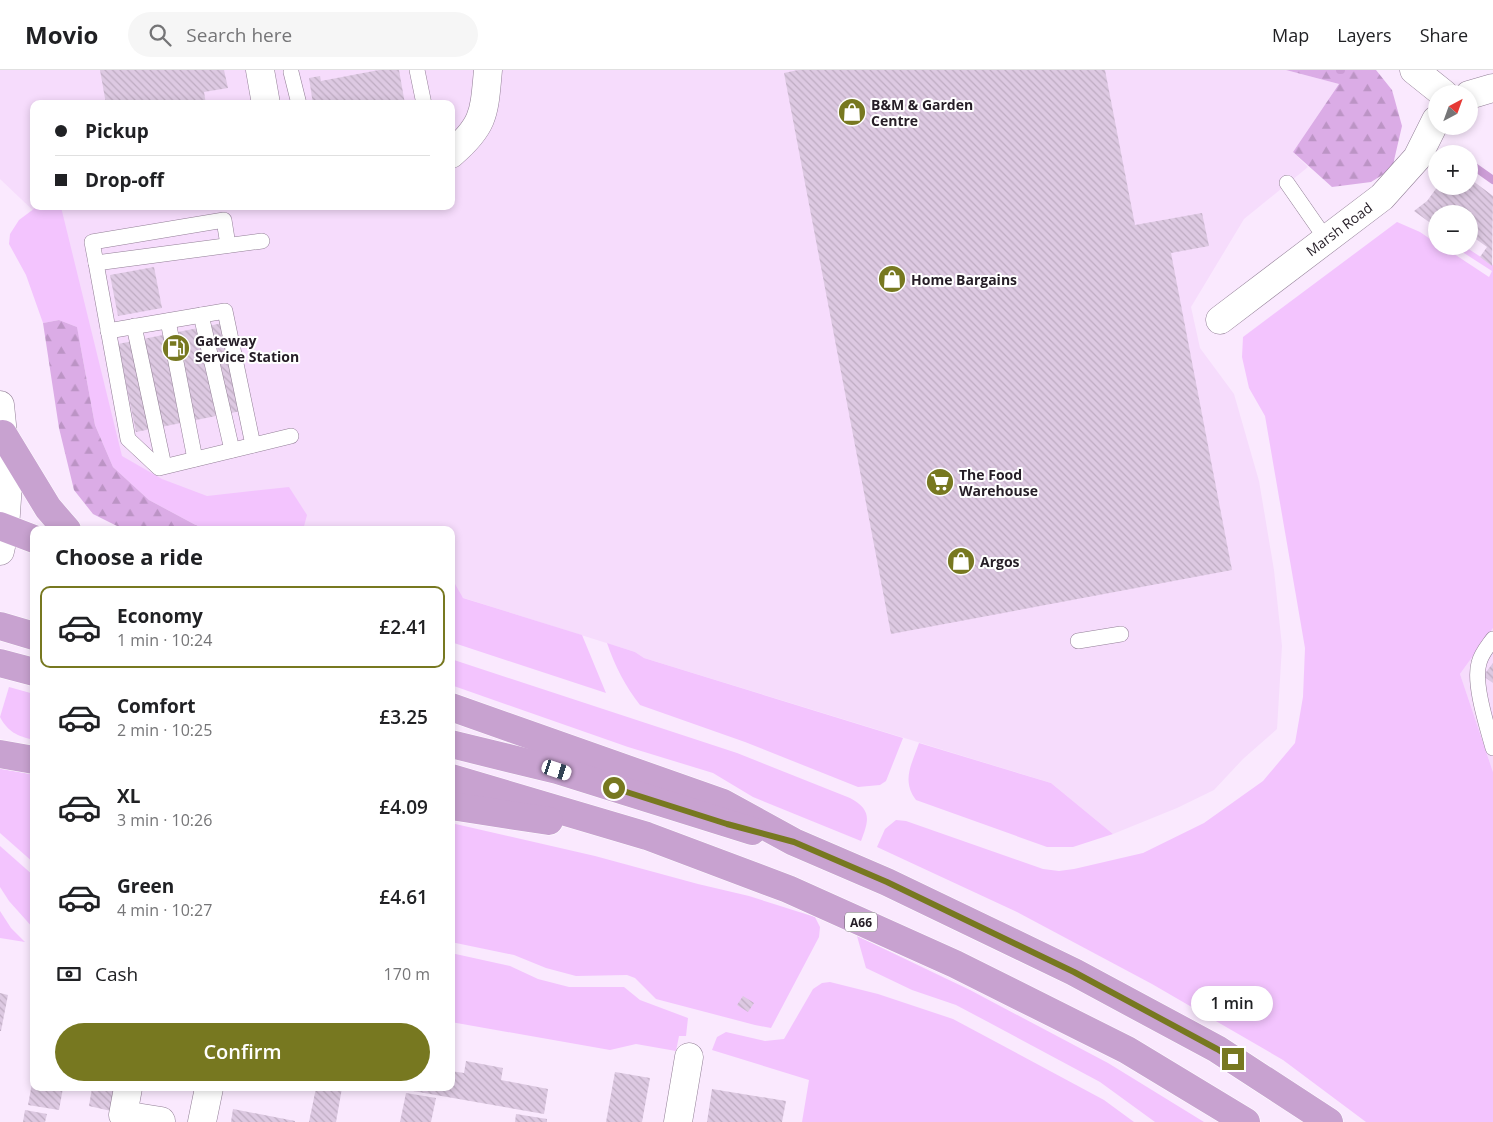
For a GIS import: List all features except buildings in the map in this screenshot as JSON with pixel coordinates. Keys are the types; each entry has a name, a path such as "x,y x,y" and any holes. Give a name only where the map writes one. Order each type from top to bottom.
{"highway":[{"path":"3,434 48,508 64,526"},
{"path":"2,535 30,538"},
{"path":"0,626 30,635"},
{"path":"0,662 30,671"},
{"path":"455,708 723,803 794,842 887,882 1074,972 1217,1049 1329,1122"},
{"path":"455,745 557,770 727,824 794,842"},
{"path":"0,754 30,759"},
{"name":"A66","path":"455,779 647,836 788,890 955,964 1128,1050 1246,1122"},
{"name":"A66","path":"455,807 647,836"}],"street":[{"path":"260,70 265,100"},
{"path":"455,150 471,136 483,115 488,70"},
{"path":"1414,70 1433,85"},
{"path":"1478,92 1493,88"},
{"name":"Marsh Road","path":"1220,320 1382,197 1417,158 1428,135"},
{"path":"0,405 8,484 2,535"},
{"path":"678,1122 689,1057"},
{"path":"127,1091 123,1115 161,1121"},
{"path":"202,1122 208,1091"}],"lane":[{"path":"417,70 423,100"},
{"path":"291,72 298,100"},
{"path":"1287,183 1326,239"},
{"path":"228,245 224,220 92,242 128,439 159,468 291,436"},
{"path":"96,263 262,241"},
{"path":"108,331 225,311 253,445"},
{"path":"201,315 232,450"},
{"path":"168,321 195,459"},
{"path":"134,326 164,466"},
{"path":"1078,641 1121,634"},
{"path":"1493,639 1479,661 1477,675 1493,748"}],"shaded area":[{"path":"0,70 1286,70 1339,84 1293,152 1308,167 1244,219 1191,307 1200,348 1234,394 1259,481 1274,570 1282,646 1277,729 1243,759 1214,790 1177,808 1113,834 1051,783 644,658 635,652 455,595 455,526 228,526 120,470 41,218 33,210 455,210 455,100 30,100 30,208 0,179"},
{"path":"32,210 62,210 122,456 162,479 207,496 289,487 307,515 304,526 198,526 149,500 113,467 95,425 77,327 59,320 43,323 26,275 9,244 10,234 19,220"},
{"path":"1397,222 1428,238 1428,255 1456,255 1489,277 1492,271 1467,255 1478,255 1493,265 1493,628 1460,674 1493,772 1493,1122 1366,1122 1283,1060 1152,984 1017,912 877,847 885,829 896,820 906,821 1043,869 1059,871 1074,869 1143,853 1204,823 1263,781 1295,743 1303,697 1305,648 1265,416 1249,388 1242,357 1243,337"},
{"path":"455,584 463,598 582,635 606,693 455,643"},
{"path":"1493,628 1493,772 1460,674"},
{"path":"607,643 635,652 644,658 903,738 886,781 880,785 858,787 745,742 640,705 621,676"},
{"path":"455,660 737,753 850,798 862,807 867,816 866,827 861,841 753,797 713,773 628,747 455,686"},
{"path":"9,687 30,693 30,739 14,733 0,717"},
{"path":"919,743 1051,783 1113,834 1073,847 1047,847 916,800 909,786 909,772"},
{"path":"0,766 30,771 30,859 0,833"},
{"path":"455,824 595,856 749,896 815,917 820,927 819,937 771,1028 656,999 635,978 627,975 576,976 546,968 514,955 455,943"},
{"path":"0,846 30,872 30,925 9,901 0,887"},
{"path":"0,911 11,928 25,942 0,938"},
{"path":"857,936 970,990 1108,1063 1204,1122 1155,1122 1100,1082 990,1023 956,1005 912,990 866,968"},
{"path":"455,954 510,966 538,979 569,987 624,987 640,1000 688,1018 686,1036 679,1036 676,1051 636,1044 610,1050 455,1023"},
{"path":"830,982 878,994 953,1019 1104,1100 1134,1122 802,1122 809,1080 712,1050 717,1037 726,1032 765,1041 784,1039 813,989 822,983"}],"green space":[{"path":"1286,70 1376,70 1392,90 1402,126 1392,169 1371,182 1332,187 1293,152 1339,84"},
{"path":"59,320 77,327 95,425 113,467 149,500 198,526 117,526 93,514 74,490 59,428 43,323"}],"waterway":[{"path":"1478,169 1493,180"}],"place":[{"name":"B&M & Garden Centre","path":"852,112"},
{"name":"Home Bargains","path":"892,279"},
{"name":"Gateway Service Station","path":"176,348"},
{"name":"The Food Warehouse","path":"940,482"},
{"name":"Argos","path":"961,561"}],"route":[{"path":"614,788 727,824 794,842 887,882 1074,972 1233,1059"}]}
